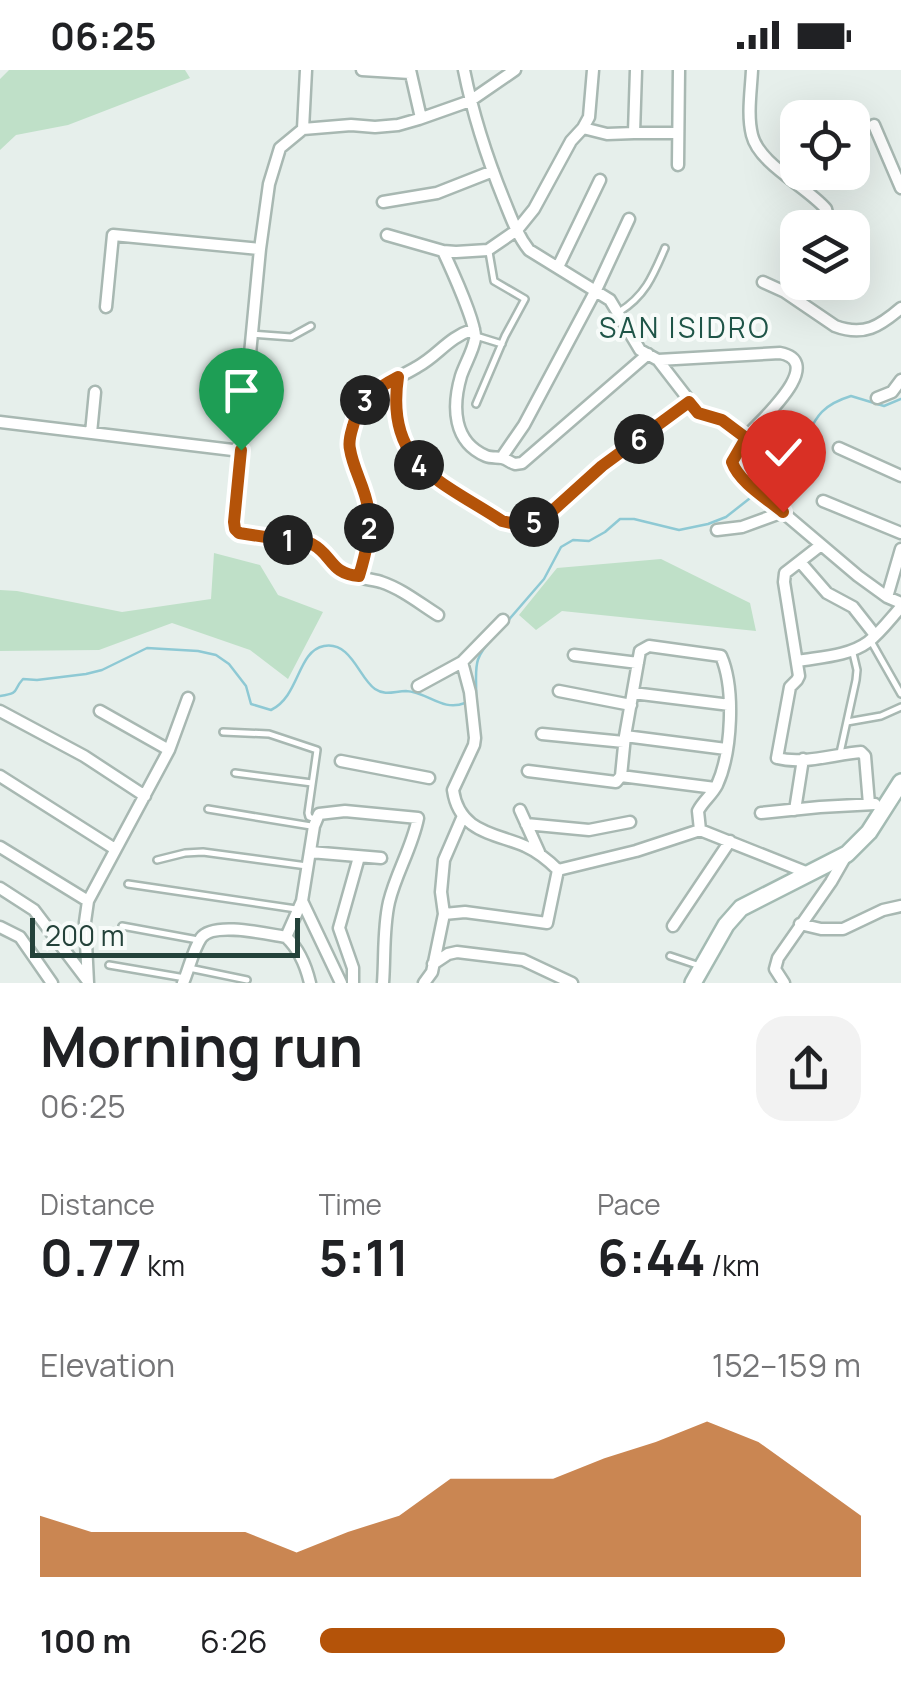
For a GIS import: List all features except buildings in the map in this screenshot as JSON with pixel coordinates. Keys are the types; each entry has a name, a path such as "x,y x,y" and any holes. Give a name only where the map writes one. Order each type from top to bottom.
{"main road":[{"path":"698,978 726,925 741,908 847,854 869,832 877,804 901,782"}],"street":[{"path":"303,128 306,70"},
{"path":"362,70 410,71 422,118"},
{"path":"464,70 493,171 529,250 610,300 640,350 653,357 698,413 722,420 746,438"},
{"path":"438,615 397,588 334,568 320,548 312,544 239,533 235,529 260,249 274,164 280,148 303,128 398,125 470,101 515,70"},
{"path":"387,234 443,251 488,250 517,230 534,209 571,141 589,117 593,70"},
{"path":"634,132 636,70"},
{"path":"678,165 679,70"},
{"path":"752,70 750,120 752,138 760,154 826,210"},
{"path":"874,126 901,188"},
{"path":"583,128 607,134 678,133"},
{"path":"383,202 436,193 493,171"},
{"path":"558,267 600,180"},
{"path":"504,458 596,290 630,219"},
{"path":"106,307 113,235 260,249"},
{"path":"443,251 475,333 460,380 458,428 465,443 490,458 522,463 653,357 789,355 796,370 790,388 746,438 732,466 858,576 901,605 873,638 852,649 798,661"},
{"path":"763,282 844,330 873,329 901,308"},
{"path":"359,576 369,544 369,513 350,450 359,406 435,356 456,335 475,333"},
{"path":"398,377 398,420 412,459 502,521 524,526 550,513 602,466 689,402"},
{"path":"876,398 892,392 901,380"},
{"path":"91,433 96,392"},
{"path":"0,422 241,450"},
{"path":"839,448 901,476"},
{"path":"823,501 901,532"},
{"path":"717,530 742,527 783,512"},
{"path":"760,814 877,804 862,752 803,759 780,759 777,755 790,687 799,676 785,572 822,545"},
{"path":"887,597 901,549"},
{"path":"800,563 827,593 854,608 873,638"},
{"path":"418,686 462,662 503,620"},
{"path":"528,771 616,782 621,776 640,651 649,646 720,656 730,704 730,727 715,788 698,811 700,830"},
{"path":"574,654 638,664"},
{"path":"462,662 475,738 453,790 454,797 463,816 487,834 539,853 558,870"},
{"path":"558,691 730,704"},
{"path":"87,983 88,901 169,750 188,698"},
{"path":"0,710 84,756 145,796"},
{"path":"100,711 169,750"},
{"path":"542,734 726,748"},
{"path":"795,810 803,759"},
{"path":"342,761 430,778"},
{"path":"0,776 115,848"},
{"path":"621,776 715,788"},
{"path":"520,810 539,853"},
{"path":"286,937 300,905 319,814 344,811 418,818 388,906 382,983"},
{"path":"424,983 432,972 444,914 444,860 463,816"},
{"path":"526,824 589,830 630,822"},
{"path":"558,870 700,830 808,873"},
{"path":"673,926 730,841"},
{"path":"0,848 88,901"},
{"path":"310,852 381,858"},
{"path":"784,983 775,969 776,962 847,854"},
{"path":"353,983 353,968 339,928 359,857"},
{"path":"444,914 465,912 547,922 558,870"},
{"path":"0,888 34,910 87,983"},
{"path":"300,905 342,983"},
{"path":"800,924 843,929 901,906"},
{"path":"0,926 20,937 52,983"},
{"path":"186,976 202,936 224,929 286,937 295,946 310,983"},
{"path":"432,964 457,952 506,957 524,960 572,983"}],"lane":[{"path":"619,312 642,293 665,248"},
{"path":"476,404 525,299 494,282 488,250"},
{"path":"251,334 291,336 310,326"},
{"path":"475,333 502,344"},
{"path":"873,638 901,694"},
{"path":"840,754 857,670 852,649"},
{"path":"846,722 881,716 901,707"},
{"path":"222,732 269,734 317,750 308,814 315,823"},
{"path":"235,773 312,783"},
{"path":"208,809 315,823"},
{"path":"157,860 202,852 307,866"},
{"path":"128,884 300,905"},
{"path":"122,926 200,940"},
{"path":"670,956 698,978"},
{"path":"109,965 247,980"}],"green space":[{"path":"9,70 185,70 190,78 68,125 16,135 0,150 0,79"},
{"path":"214,553 260,565 278,595 323,612 288,679 250,650 172,623 99,650 0,651 0,590 122,612 211,599"},
{"path":"661,559 750,603 756,631 562,611 536,630 519,615 557,568"}],"waterway":[{"path":"760,490 792,460 816,419 829,406 851,396 884,406 901,399"},
{"path":"506,623 544,579 561,547 573,540 589,541 620,519 679,530 708,524 726,517 754,495"},
{"path":"476,697 478,658 494,637"},
{"path":"0,696 14,692 23,679 86,674 147,648 216,655 229,664 246,686 251,704 271,710 288,695 308,656 324,646 333,646 348,655 369,684 379,691 414,692 449,705 465,703"}],"district":[{"name":"SAN ISIDRO","path":"685,327"}],"route":[{"path":"241,450 235,529 239,533 312,544 320,548 334,568 347,575 359,576 369,544 366,496 350,450 354,419 359,406 398,377 398,420 412,459 502,521 524,526 550,513 602,466 689,402 698,413 722,420 746,438 732,466 783,512"}]}
